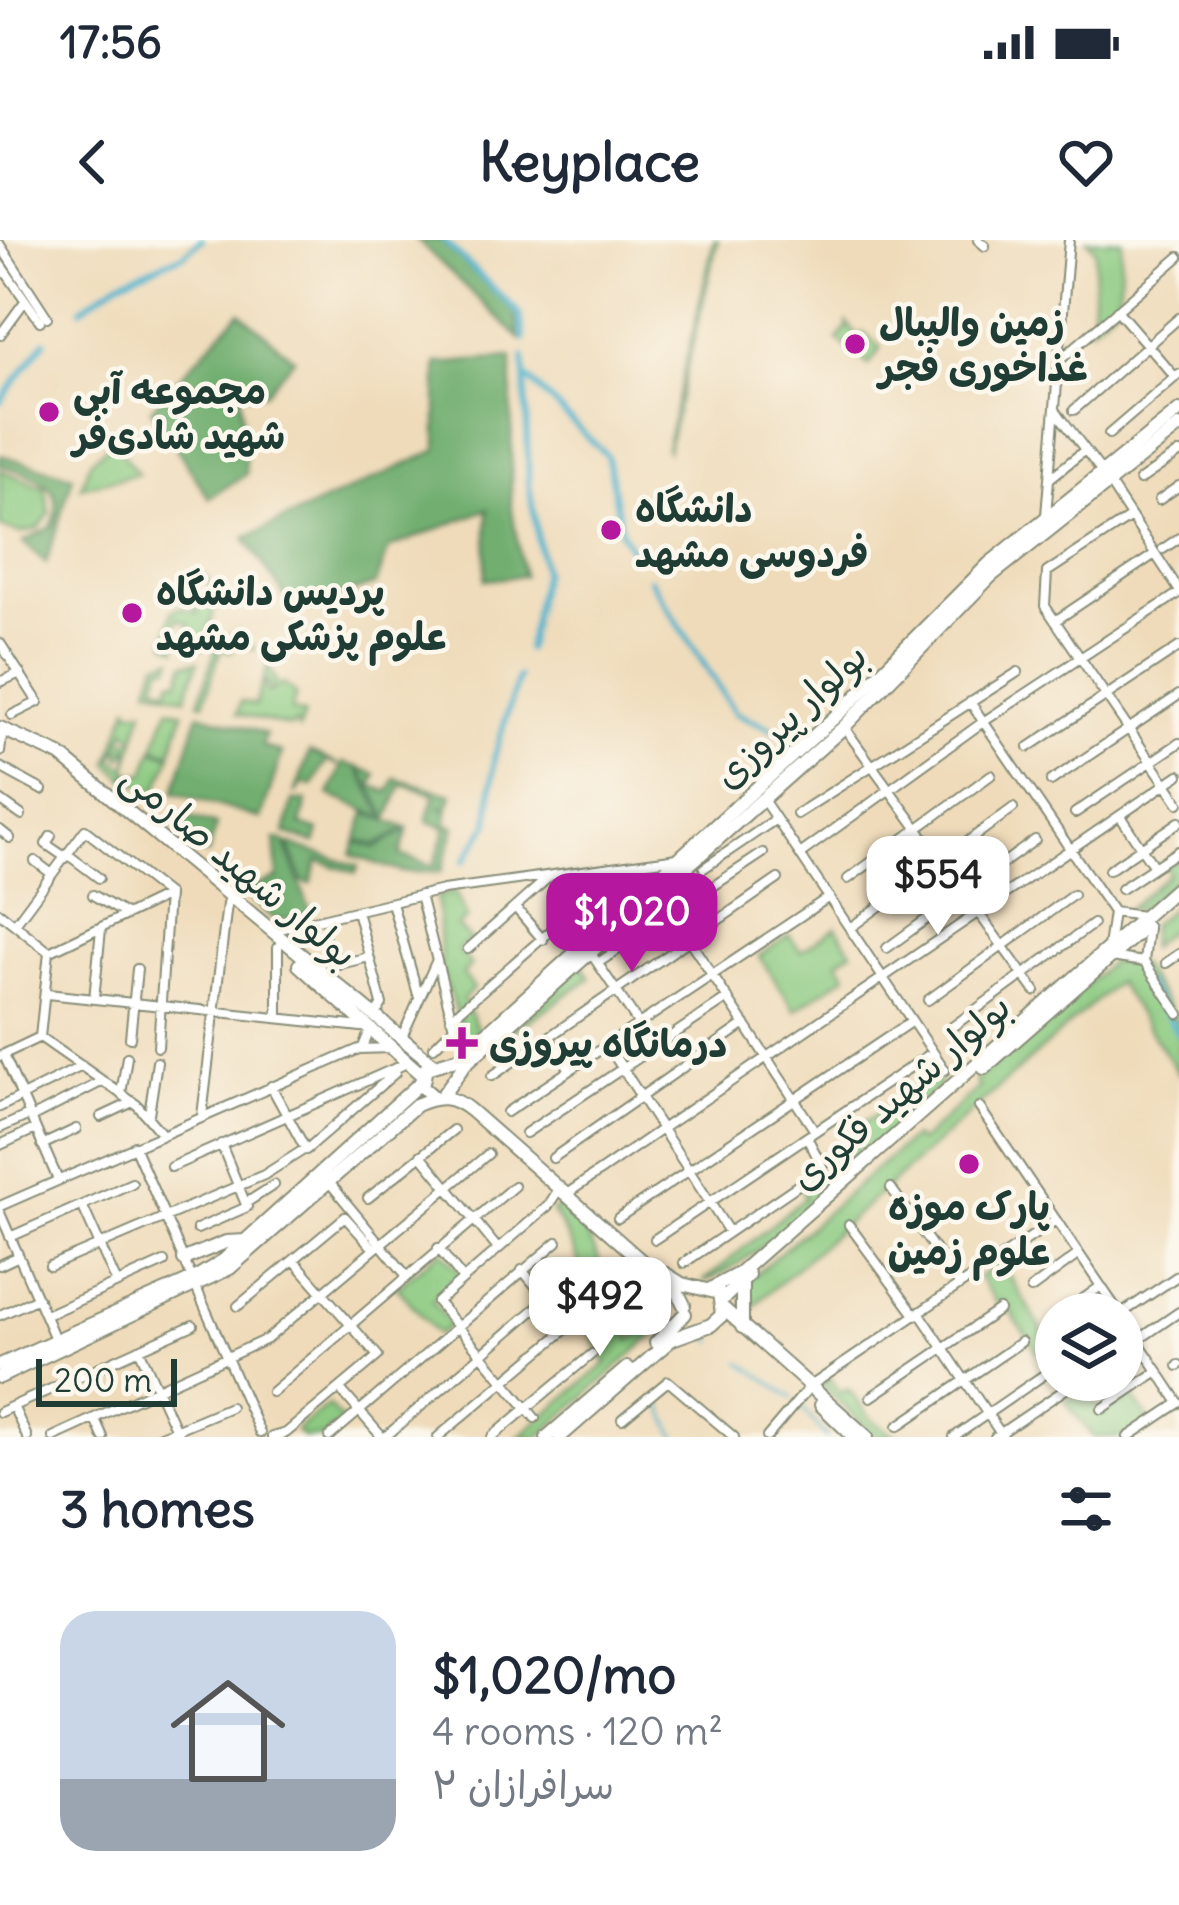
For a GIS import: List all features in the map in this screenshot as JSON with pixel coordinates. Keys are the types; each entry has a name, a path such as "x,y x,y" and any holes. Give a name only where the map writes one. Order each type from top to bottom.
{"main road":[{"name":"بولوار پیروزی","path":"421,1079 438,1064 459,1058 680,857 844,727 991,576 1179,411"},
{"name":"بولوار پیروزی","path":"438,1096 594,958 762,798 963,588 1046,517 1179,427"},
{"name":"بولوار شهید صارمی","path":"1,733 45,745 372,1023"},
{"name":"بولوار شهید صارمی","path":"100,792 271,931 396,1044 438,1064 567,1193"},
{"name":"بولوار شهید فکوری","path":"1147,920 1179,886"},
{"name":"بولوار شهید فکوری","path":"716,1309 738,1274 944,1092 1179,897"},
{"name":"بولوار شهید فکوری","path":"560,1437 672,1340 716,1309 743,1279 1109,952"},
{"name":"بولوار شهید صارمی","path":"396,1044 404,1065 438,1096 462,1103 567,1193"},
{"path":"0,1365 195,1284 421,1079"},
{"path":"0,1377 195,1284 257,1246 416,1106 438,1096"},
{"path":"567,1193 668,1276 697,1288 867,1437"},
{"path":"567,1193 678,1293 684,1309"},
{"path":"184,1259 226,1242 246,1241"},
{"path":"742,1328 743,1279"},
{"path":"547,1437 684,1309 697,1288"},
{"path":"684,1309 716,1309 742,1328 809,1388 854,1437"}],"street":[{"path":"1046,517 1069,240"},
{"path":"0,245 42,317 1,268"},
{"path":"1059,361 1179,257"},
{"path":"0,334 25,301"},
{"path":"1109,434 1177,376 1117,310"},
{"path":"1074,410 1179,318"},
{"path":"800,854 983,722 1179,592 1159,552 1054,410"},
{"path":"1049,479 1085,450"},
{"path":"1140,480 1179,453"},
{"path":"1159,500 1179,486"},
{"path":"1131,517 1048,572 1045,606 1179,803"},
{"path":"1055,621 1179,538"},
{"path":"0,644 38,704 12,715"},
{"path":"1029,747 1179,647"},
{"path":"796,814 1018,672"},
{"path":"0,682 20,674"},
{"path":"1051,781 1179,695"},
{"path":"970,703 1112,913 1109,952 1144,962"},
{"path":"844,727 1035,991"},
{"path":"0,752 1,733"},
{"path":"1075,813 1179,743"},
{"path":"0,767 42,790"},
{"path":"848,878 991,775"},
{"path":"535,1418 437,1301 548,1206 1179,775"},
{"path":"762,798 945,1070 962,1077"},
{"path":"0,800 21,815"},
{"path":"850,928 1013,808"},
{"path":"704,868 776,819"},
{"path":"1122,819 1154,867"},
{"path":"1108,870 1179,822"},
{"path":"0,830 10,838"},
{"path":"15,924 85,830 168,895"},
{"path":"51,836 46,844 99,878"},
{"path":"887,948 1035,840"},
{"path":"1121,889 1178,851"},
{"path":"638,1022 594,958 672,914 763,853"},
{"path":"271,931 443,890 680,857"},
{"path":"35,860 52,874"},
{"path":"612,866 650,870 650,884"},
{"path":"451,1018 625,866"},
{"path":"468,949 552,875"},
{"path":"491,1076 692,943 778,879"},
{"path":"93,895 128,916"},
{"path":"49,952 168,895"},
{"path":"158,1047 168,895"},
{"path":"419,895 454,1028 434,1047"},
{"path":"928,1000 1073,895"},
{"path":"507,1112 829,897"},
{"path":"392,903 419,998"},
{"path":"202,1117 227,904"},
{"path":"514,908 543,940"},
{"path":"56,1341 0,1209 367,1045 382,1004 357,911"},
{"path":"0,913 49,952"},
{"path":"1112,913 1147,920 1144,962 1179,1014"},
{"path":"672,914 795,1099 823,1168 684,1263"},
{"path":"948,1030 1093,924"},
{"path":"94,999 101,927"},
{"path":"325,939 340,964 370,957"},
{"path":"278,947 278,1018"},
{"path":"40,1037 49,952"},
{"path":"1166,963 1179,954"},
{"path":"281,974 296,962"},
{"path":"359,1049 396,1044 436,962"},
{"path":"130,1038 137,969"},
{"path":"47,994 372,1023"},
{"path":"526,1133 728,998"},
{"path":"618,1218 912,1021"},
{"path":"553,1157 745,1024"},
{"path":"40,1037 2,1056 58,1180"},
{"path":"40,1037 133,1102 162,1134"},
{"path":"549,1038 569,1068"},
{"path":"606,1043 730,1232"},
{"path":"655,1239 933,1052"},
{"path":"121,1094 127,1057"},
{"path":"148,1115 158,1062"},
{"path":"170,1167 404,1065"},
{"path":"50,1266 238,1186 305,1149 404,1065"},
{"path":"0,1107 82,1066"},
{"path":"944,1092 945,1070"},
{"path":"0,1128 103,1081"},
{"path":"272,1086 305,1149"},
{"path":"101,1118 133,1102"},
{"path":"979,1107 1106,1293"},
{"path":"0,1145 35,1129"},
{"path":"42,1144 76,1130"},
{"path":"368,1198 453,1130"},
{"path":"220,1144 246,1205"},
{"path":"134,1146 257,1435 286,1433 378,1356 294,1260"},
{"path":"53,1437 267,1339 488,1154"},
{"path":"421,1155 498,1249"},
{"path":"329,1182 377,1246"},
{"path":"10,1237 132,1183"},
{"path":"197,1229 274,1185"},
{"path":"272,1392 514,1186"},
{"path":"891,1188 960,1285"},
{"path":"548,1206 567,1193"},
{"path":"82,1205 117,1283"},
{"path":"238,1306 345,1217 406,1275"},
{"path":"767,1437 809,1388 1056,1220"},
{"path":"849,1225 944,1348 999,1436 1049,1401"},
{"path":"329,1437 557,1241"},
{"path":"439,1249 464,1279"},
{"path":"1031,1289 1079,1254"},
{"path":"0,1265 19,1256"},
{"path":"46,1315 164,1262"},
{"path":"522,1270 546,1298"},
{"path":"1143,1302 1179,1275"},
{"path":"339,1388 384,1437 570,1279"},
{"path":"1091,1293 1101,1286"},
{"path":"0,1315 38,1298"},
{"path":"871,1397 999,1310"},
{"path":"1143,1337 1179,1312"},
{"path":"438,1437 578,1318"},
{"path":"0,1412 193,1325"},
{"path":"898,1426 1021,1342"},
{"path":"1128,1437 1179,1403 1143,1348"},
{"path":"139,1349 177,1433"},
{"path":"492,1437 592,1354"},
{"path":"1102,1409 1158,1371"},
{"path":"622,1419 668,1381 734,1437"},
{"path":"954,1437 1035,1381"},
{"path":"14,1406 27,1437"},
{"path":"158,1437 177,1433 230,1407"},
{"path":"95,1418 103,1437"}],"green space":[{"path":"417,240 440,240 515,312 519,338"},
{"path":"714,240 718,240 667,450 666,448"},
{"path":"1087,240 1122,240 1119,302 1091,327 1096,250"},
{"path":"240,312 294,359 265,393 240,394 246,474 209,498 151,409"},
{"path":"846,321 857,335 864,333 881,348 869,365 837,340 849,325"},
{"path":"512,358 511,503 523,576 485,580 488,509 389,548 376,584 295,611 245,538 437,450 437,364"},
{"path":"113,442 138,474 81,487 91,460"},
{"path":"0,455 73,476 46,563 23,542 51,527 56,501 36,478 0,465"},
{"path":"0,470 45,488 50,513 38,529 20,533 0,527"},
{"path":"206,575 215,602 202,649 190,645 189,623 178,619 172,636 176,648 166,643 172,611 180,607 198,613 190,598 198,592 205,602 213,599"},
{"path":"238,631 254,649 235,645 237,634 231,652 221,649 204,703 199,702 217,645"},
{"path":"173,658 170,666 161,667 156,684 168,689 172,679 179,681 185,663 198,662 186,698 149,687 157,663"},
{"path":"268,665 279,687 283,683 296,694 291,711 304,714 299,729 295,723 292,727 237,714 241,701 255,705 263,681 268,692 274,690 264,679"},
{"path":"129,705 130,711 144,709 135,738 126,730 122,740 135,741 127,767 130,748 124,747 128,750 121,758 119,745 113,760 129,770 126,780 109,763"},
{"path":"169,708 184,712 171,753 154,747"},
{"path":"199,713 266,734 262,746 282,753 261,819 174,792"},
{"path":"153,750 171,756 157,790 128,781 131,773 145,774"},
{"path":"309,752 339,765 327,761 312,786 303,783 295,794"},
{"path":"343,763 357,767 385,818 329,795"},
{"path":"360,768 376,774 372,786 389,792 395,778 452,794 448,808 438,807 447,810 447,824 455,827 441,872 401,872 352,855 356,842 376,848 408,829 400,855 434,866 446,828 427,821 435,794 402,784 388,819"},
{"path":"293,801 307,801 301,825 319,831 315,843 285,833"},
{"path":"366,813 407,828 376,845 357,840"},
{"path":"180,814 216,825 208,854 192,851 182,842 184,834 175,829"},
{"path":"275,839 284,841 311,913 276,921 231,883 235,876 258,886 278,878"},
{"path":"288,844 358,866 356,873 318,861 311,884 303,882"},
{"path":"1179,858 1179,877 1140,910 1128,909 1169,874 1165,865"},
{"path":"455,892 467,918 458,926 470,940 458,950 471,965 463,974 474,988 463,1000 478,1029 466,1040 441,970 437,896"},
{"path":"667,898 673,907 597,957 594,953"},
{"path":"1179,902 1179,921 1149,948 1151,925"},
{"path":"836,927 852,951 838,961 847,975 795,1010 759,956 789,935 801,951"},
{"path":"1111,962 1139,964 1179,1023 1179,1074 1117,982 742,1316 745,1283 913,1137 919,1142 979,1087 975,1081"},
{"path":"582,965 590,978 496,1044"},
{"path":"939,1073 940,1087 823,1195 756,1251 703,1282 805,1197 800,1187 827,1169 828,1162 857,1146 848,1133"},
{"path":"568,1206 576,1215 631,1340 666,1311 668,1322 539,1437 519,1437 607,1363 586,1323 588,1296 580,1265 552,1212"},
{"path":"441,1250 462,1275 432,1301 451,1324 438,1335 397,1287"},
{"path":"1001,1262 1035,1318 1035,1349 1003,1301 997,1304 979,1277"},
{"path":"830,1378 841,1393 848,1389 871,1419 897,1437 877,1437 821,1385"},
{"path":"1065,1401 1094,1401 1103,1415 1120,1401 1136,1401 1149,1419 1131,1437 1094,1437"},
{"path":"328,1405 343,1421 324,1437 302,1437 296,1430"}],"waterway":[{"path":"81,309 118,282 183,255 201,240"},
{"path":"443,240 520,314 524,339"},
{"path":"0,402 45,341"},
{"path":"524,357 529,484 543,571 527,649"},
{"path":"527,378 607,456 622,534 633,552"},
{"path":"650,579 735,713 797,739"},
{"path":"464,862 489,823 494,758 518,677"},
{"path":"1145,983 1179,1034"},
{"path":"709,1337 714,1342"},
{"path":"741,1362 793,1398"},
{"path":"661,1405 676,1437"},
{"path":"803,1409 827,1437"}],"place":[{"name":"زمین والیبال غذاخوری فجر","path":"855,344"},
{"name":"مجموعه آبی شهید شادی‌فر","path":"49,412"},
{"name":"دانشگاه فردوسی مشهد","path":"611,530"},
{"name":"پردیس دانشگاه علوم پزشکی مشهد","path":"132,613"},
{"name":"درمانگاه پیروزی","path":"462,1043"},
{"name":"پارک موزه علوم زمین","path":"969,1164"}]}
